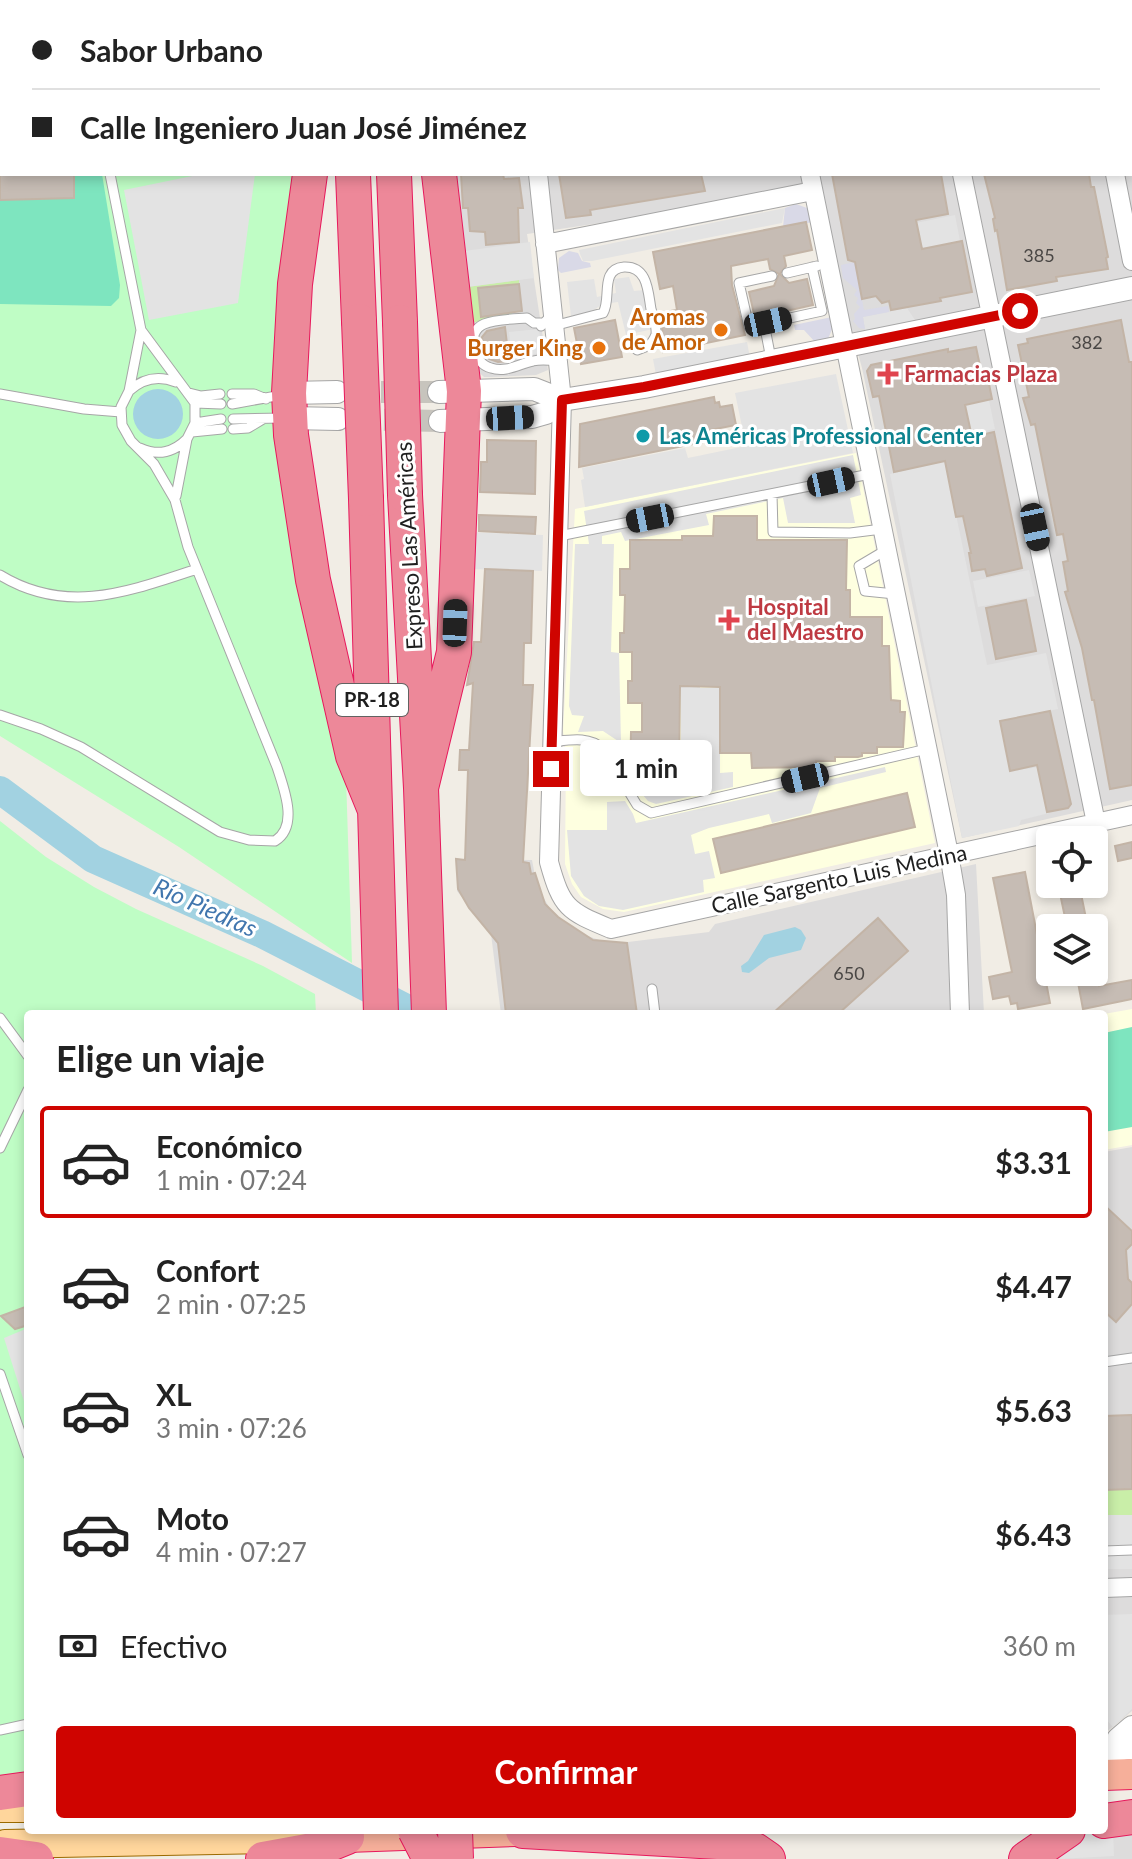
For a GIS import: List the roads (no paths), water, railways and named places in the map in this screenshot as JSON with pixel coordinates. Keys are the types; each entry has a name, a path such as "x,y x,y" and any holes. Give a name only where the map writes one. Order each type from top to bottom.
{"highway":[{"path":"310,176 273,409 353,756 375,810"},
{"name":"Expreso Las Américas","path":"353,176 381,1010"},
{"name":"Expreso Las Américas","path":"394,176 429,1010"},
{"path":"421,788 454,652 452,406 439,176"},
{"path":"0,1793 24,1790"},
{"path":"1108,1807 1132,1806"},
{"path":"1108,1820 1132,1817"},
{"path":"406,1834 407,1859"},
{"path":"417,1834 430,1859"},
{"path":"263,1859 318,1849 347,1837 442,1834"},
{"path":"440,1859 447,1834"},
{"path":"455,1834 456,1859"},
{"path":"578,1834 735,1843 747,1846 768,1859"},
{"path":"1004,1859 1032,1834"},
{"path":"1026,1859 1062,1834"},
{"path":"0,1854 36,1859"}],"main road":[{"path":"0,1808 24,1808"},
{"path":"0,1844 347,1837"}],"street":[{"path":"538,176 562,400 552,742"},
{"path":"962,176 1096,823"},
{"path":"1115,176 1132,261"},
{"path":"545,244 811,182 820,266 845,346 949,854 956,895 960,1010"},
{"path":"452,406 534,389 562,400 644,387 1132,288"},
{"path":"273,409 337,392"},
{"path":"273,409 338,419"},
{"name":"Calle Sargento Luis Medina","path":"552,742 549,862 557,893 576,914 611,929 1132,815"},
{"path":"1108,1588 1132,1587"},
{"path":"1117,1761 1118,1739 1132,1727"}],"lane":[{"path":"0,715 81,747 220,832 266,842 281,837 288,822 286,796 277,767 197,569 175,500 159,471 125,434 121,412 129,391 141,330 110,176"},
{"path":"772,276 760,284 739,283 749,327 822,311 820,266 792,275"},
{"path":"558,361 541,360 514,368 493,369 480,361 473,342 477,329 487,323 527,318 541,323 541,326 603,313 609,303 607,283 610,274 617,269 631,268 646,280 656,334 650,345 637,350"},
{"path":"766,321 772,362"},
{"path":"141,330 195,403 192,431 176,485 175,500"},
{"path":"129,391 152,378 179,383"},
{"path":"188,393 221,399 195,403"},
{"path":"0,394 84,409 121,412"},
{"path":"261,395 273,409 255,401 232,399 261,395"},
{"path":"255,401 273,409"},
{"path":"233,424 248,428 273,409"},
{"path":"138,447 164,453 181,446 192,431 222,424"},
{"path":"559,536 870,474"},
{"path":"772,494 773,532 850,533 882,529"},
{"path":"886,550 859,566 865,591 895,594"},
{"path":"0,575 23,587 97,597 115,595 197,569"},
{"path":"552,742 595,742 603,749 637,805 651,813 927,749"},
{"path":"652,989 655,1010"},
{"path":"0,1018 24,1051"},
{"path":"0,1148 24,1098"},
{"path":"1108,1361 1132,1358"},
{"path":"0,1374 24,1443"},
{"path":"1108,1551 1132,1550"},
{"path":"0,1730 24,1725"}],"water":[{"path":"158,389 176,396 183,414 176,432 158,439 140,432 133,414 140,396"},
{"path":"795,927 806,938 801,950 769,958 749,973 742,972 741,966 748,961 764,935"}],"waterway":[{"name":"Río Piedras","path":"0,790 93,859 262,934 410,1010"}],"tunnel":[{"path":"348,392 439,392"},
{"path":"351,419 440,421"}],"place":[{"name":"Aromas de Amor","path":"721,330"},
{"name":"Burger King","path":"599,348"},
{"name":"Farmacias Plaza","path":"888,374"},
{"name":"Las Américas Professional Center","path":"643,436"},
{"name":"Hospital del Maestro","path":"729,620"}]}
